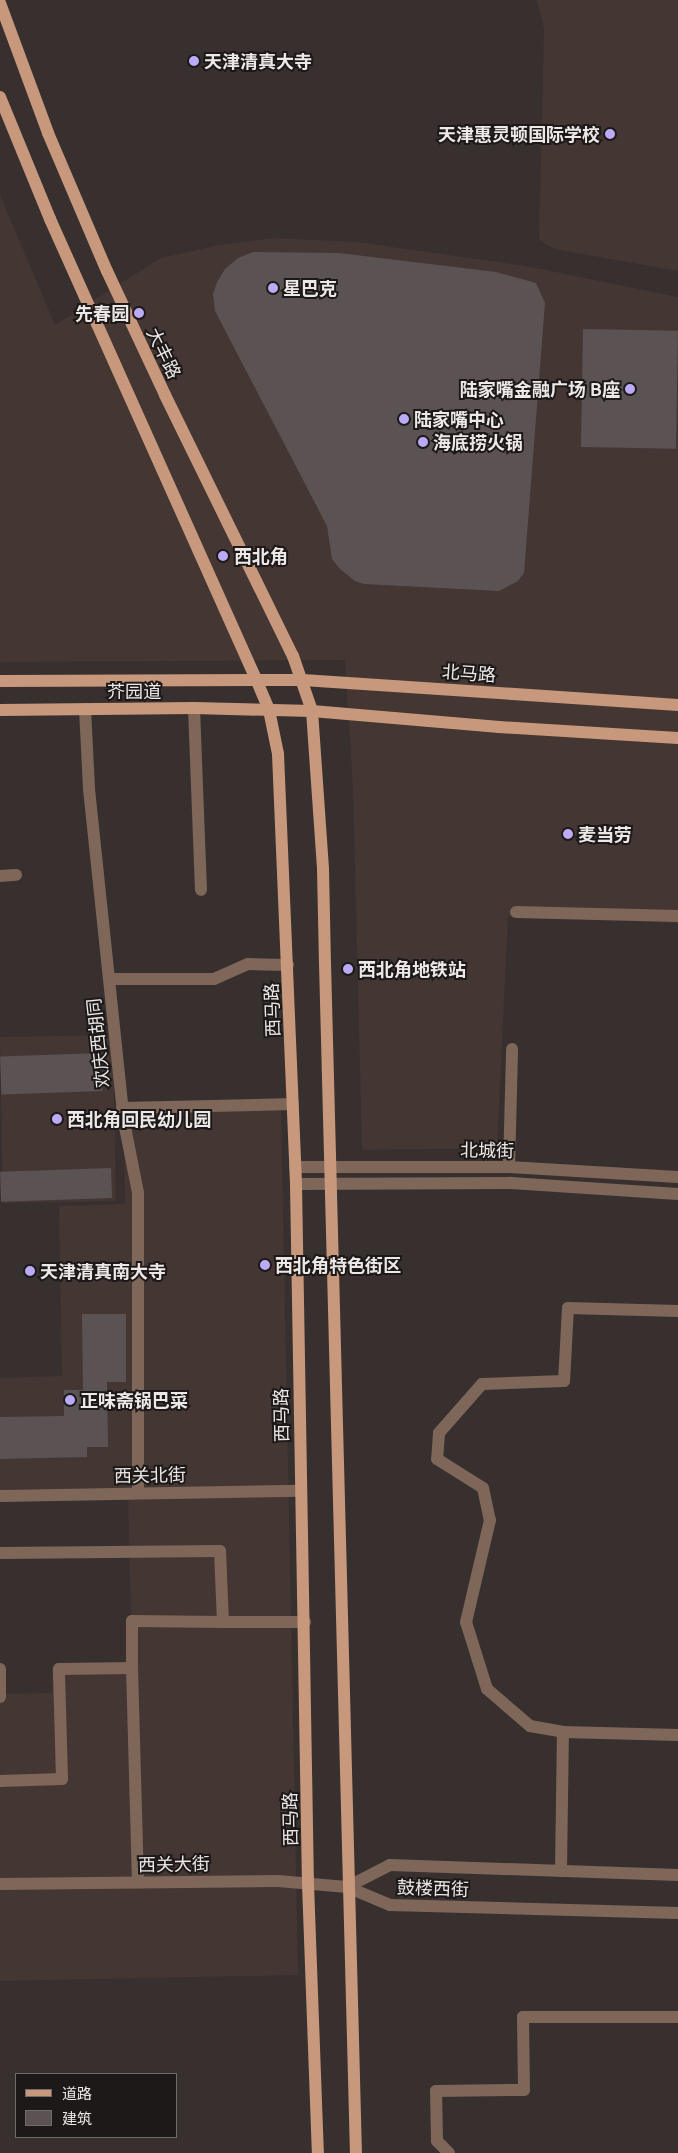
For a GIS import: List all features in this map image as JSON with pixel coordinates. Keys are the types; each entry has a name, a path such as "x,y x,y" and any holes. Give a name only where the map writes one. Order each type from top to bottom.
{"main road":[{"name":"大丰路","path":"0,3 48,133 127,317 303,680 312,711"},
{"path":"0,97 50,219 256,679"},
{"name":"北马路","path":"256,679 303,680 678,705"},
{"name":"芥园道","path":"0,681 256,679"},
{"name":"西马路","path":"256,679 269,710 280,773 296,1184 308,1884 318,2153"},
{"name":"芥园道","path":"0,710 194,708 269,710"},
{"path":"269,710 312,711 499,727 678,738"},
{"path":"312,711 322,870 347,1887 356,2153"}],"street":[{"path":"194,708 201,890"},
{"name":"欢庆西胡同","path":"85,709 89,789 122,1108 138,1192 138,1493"},
{"path":"0,876 16,876"},
{"path":"516,912 678,916"},
{"path":"108,979 214,979 248,964 288,965"},
{"path":"509,1167 512,1049"},
{"path":"122,1108 293,1104"},
{"name":"北城街","path":"295,1167 509,1167 678,1177"},
{"name":"北城街","path":"296,1184 511,1184 678,1194"},
{"path":"678,1311 568,1308 564,1381 482,1384 439,1433 437,1459 483,1488 490,1520 466,1622 488,1689 530,1726 563,1732 678,1735"},
{"name":"西关北街","path":"0,1496 300,1492"},
{"path":"0,1553 220,1551 223,1622"},
{"path":"138,1882 132,1621 305,1622"},
{"path":"0,1781 62,1779 59,1669 132,1668"},
{"path":"0,1669 0,1697"},
{"path":"561,1871 563,1732"},
{"name":"鼓楼西街","path":"347,1887 390,1865 678,1875"},
{"name":"西关大街","path":"0,1884 278,1881 347,1887"},
{"name":"鼓楼西街","path":"347,1887 390,1905 678,1913"},
{"path":"449,2153 437,2141 436,2091 524,2090 523,2017 678,2017"}],"shaded area":[{"name":"天津惠灵顿国际学校","path":"537,0 678,0 678,271 554,249 539,239 544,29"},
{"name":"西北角","path":"0,195 55,325 161,258 219,245 274,238 357,242 526,266 678,297 678,923 508,916 497,1148 362,1150 353,787 345,660 0,662"},
{"name":"西北角回民幼儿园","path":"113,1035 116,1201 3,1203 0,1037"},
{"path":"281,1109 298,1975 0,1981 0,1694 52,1693 52,1667 132,1666 128,1488 0,1490 0,1378 62,1376 59,1206 125,1204 124,1112"}],"building":[{"name":"陆家嘴中心","path":"253,252 339,253 496,272 536,283 545,303 524,573 518,581 499,591 364,584 355,581 340,569 332,559 327,526 215,311 213,294 217,282 225,269 238,258"},
{"name":"陆家嘴金融广场 B座","path":"583,329 678,331 676,449 581,447"},
{"path":"101,1053 102,1091 1,1095 0,1057"},
{"path":"111,1168 112,1198 1,1202 0,1172"},
{"path":"82,1314 126,1314 126,1382 107,1382 108,1447 87,1447 87,1457 0,1459 0,1417 64,1416 64,1390 83,1390"}],"place":[{"name":"天津清真大寺","path":"194,61"},
{"name":"天津惠灵顿国际学校","path":"610,134"},
{"name":"星巴克","path":"273,288"},
{"name":"先春园","path":"139,313"},
{"name":"陆家嘴金融广场 B座","path":"630,389"},
{"name":"陆家嘴中心","path":"404,419"},
{"name":"海底捞火锅","path":"423,442"},
{"name":"西北角","path":"223,556"},
{"name":"麦当劳","path":"568,834"},
{"name":"西北角地铁站","path":"348,969"},
{"name":"西北角回民幼儿园","path":"57,1119"},
{"name":"西北角特色街区","path":"265,1265"},
{"name":"天津清真南大寺","path":"30,1271"},
{"name":"正味斋锅巴菜","path":"70,1400"}]}
